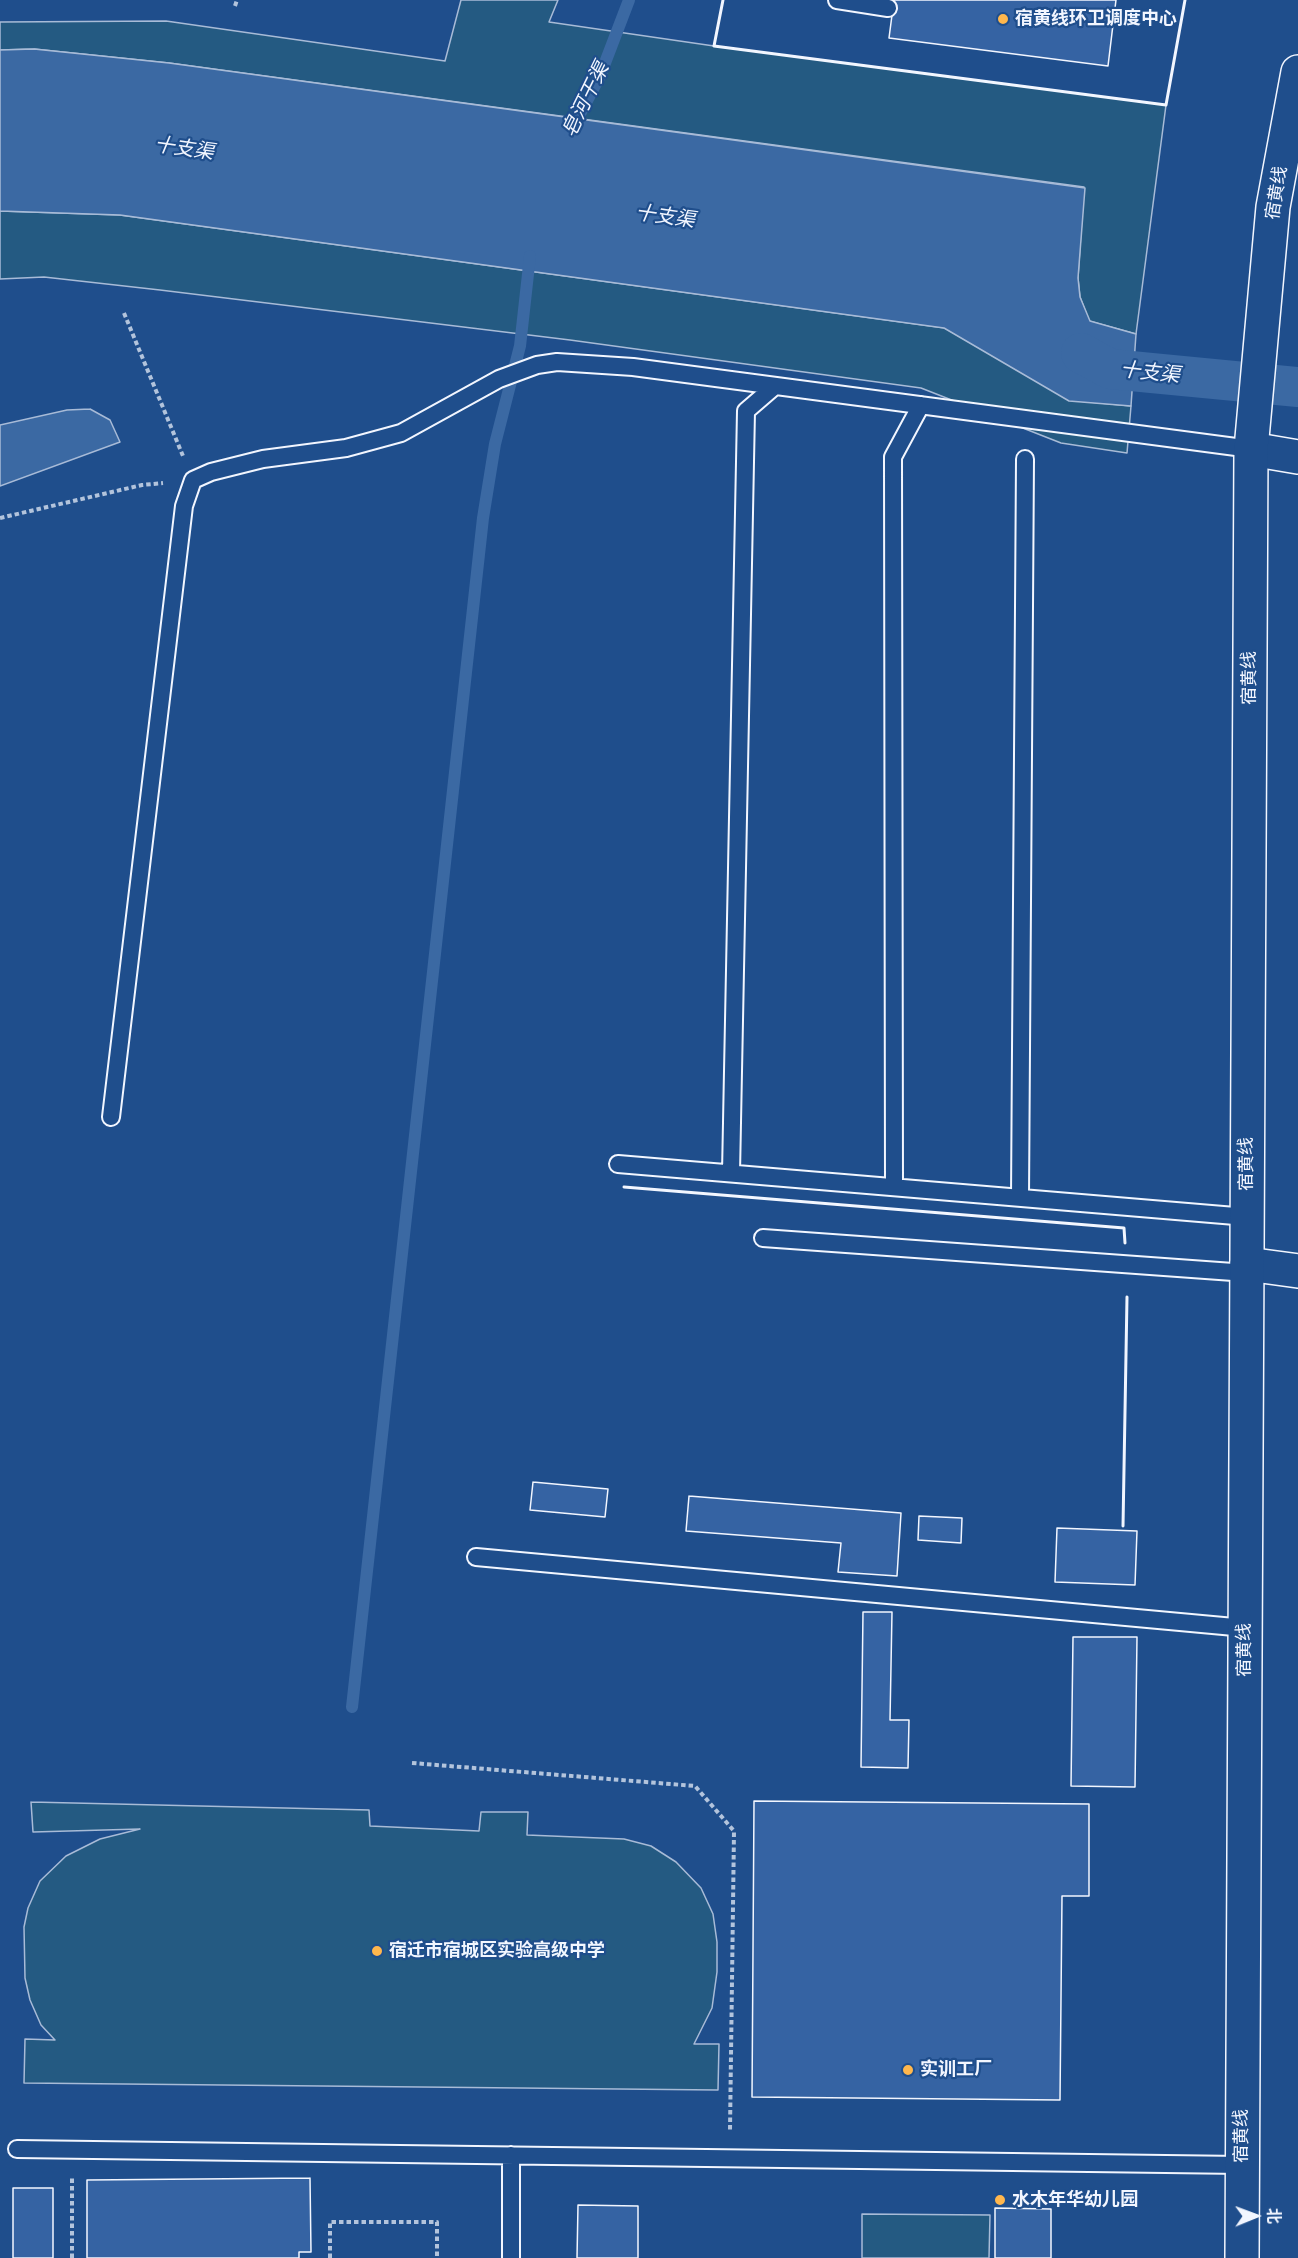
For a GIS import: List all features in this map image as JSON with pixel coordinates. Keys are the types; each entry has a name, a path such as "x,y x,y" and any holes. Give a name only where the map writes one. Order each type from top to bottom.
{"main road":[{"name":"宿黄线","path":"1242,2258 1252,438 1273,207 1298,72"},
{"path":"1252,438 1298,457"},
{"path":"1247,1269 1298,1271"}],"lane":[{"path":"837,0 888,8"},
{"path":"111,1117 184,506 193,480 211,472 263,459 346,448 401,433 500,379 532,367 557,362 595,363 921,405 1252,438"},
{"path":"731,1173 746,411 775,386"},
{"path":"894,1187 893,458 921,405"},
{"path":"1020,1197 1025,459"},
{"path":"618,1164 1247,1217"},
{"path":"763,1238 1247,1269"},
{"path":"476,1557 1245,1628"},
{"path":"17,2149 1242,2165"},
{"path":"511,2258 512,2155"}],"path":[{"path":"235,6 237,0"},
{"path":"0,518 142,485 193,480 124,313"},
{"path":"411,1763 695,1786 734,1831 730,2158"},
{"path":"72,2149 72,2258"},
{"path":"330,2258 330,2222 437,2222 437,2258"}],"shaded area":[{"path":"461,0 558,0 549,22 1166,105 1136,334 1089,321 1080,297 1078,278 1084,187 169,63 34,49 0,50 0,22 166,21 445,61"},
{"path":"0,211 120,215 945,328 1069,400 1131,406 1127,453 1061,443 921,388 570,340 160,290 44,277 0,279"},
{"path":"31,1802 369,1810 370,1826 479,1831 481,1812 528,1812 527,1835 624,1839 651,1846 676,1862 701,1888 713,1914 717,1942 717,1972 712,2008 694,2044 719,2044 718,2090 24,2083 25,2039 55,2040 41,2025 30,2000 25,1978 24,1927 28,1908 40,1881 66,1856 100,1839 140,1829 33,1832"},
{"path":"862,2214 990,2215 989,2258 862,2258"}],"water":[{"path":"34,49 169,63 1085,188 1078,278 1080,297 1090,321 1136,334 1131,406 1069,401 944,328 120,215 0,211 0,50"},
{"path":"90,409 110,420 120,442 0,486 0,425 67,410"}],"building":[{"name":"宿黄线环卫调度中心","path":"894,0 1116,0 1108,66 889,38"},
{"path":"533,1482 608,1489 605,1517 530,1510"},
{"path":"689,1496 901,1513 897,1576 838,1572 841,1543 686,1531"},
{"path":"919,1516 962,1518 961,1543 918,1540"},
{"path":"1057,1528 1137,1531 1135,1585 1055,1582"},
{"path":"863,1612 892,1612 890,1720 909,1720 908,1768 861,1767"},
{"path":"1073,1637 1137,1637 1135,1787 1071,1786"},
{"path":"754,1801 1089,1804 1089,1896 1062,1896 1060,2100 752,2097"},
{"path":"310,2178 311,2252 299,2252 299,2258 87,2258 87,2180"},
{"path":"13,2188 53,2188 53,2258 13,2258"},
{"path":"578,2205 638,2206 638,2258 577,2258"},
{"path":"995,2208 1051,2209 1051,2258 995,2258"}],"waterway":[{"name":"皂河干渠","path":"570,133 600,76 629,0"},
{"path":"352,1707 483,518 495,444 520,346 530,256"},
{"name":"十支渠","path":"1081,353 1110,369 1298,387"}],"wall":[{"path":"723,0 714,46 1166,105 1185,0"},
{"path":"624,1187 1124,1228 1125,1243"},
{"path":"1123,1526 1127,1297"}],"place":[{"name":"宿黄线环卫调度中心","path":"1003,19"},
{"name":"宿迁市宿城区实验高级中学","path":"377,1951"},
{"name":"实训工厂","path":"908,2070"},
{"name":"水木年华幼儿园","path":"1000,2200"}]}
